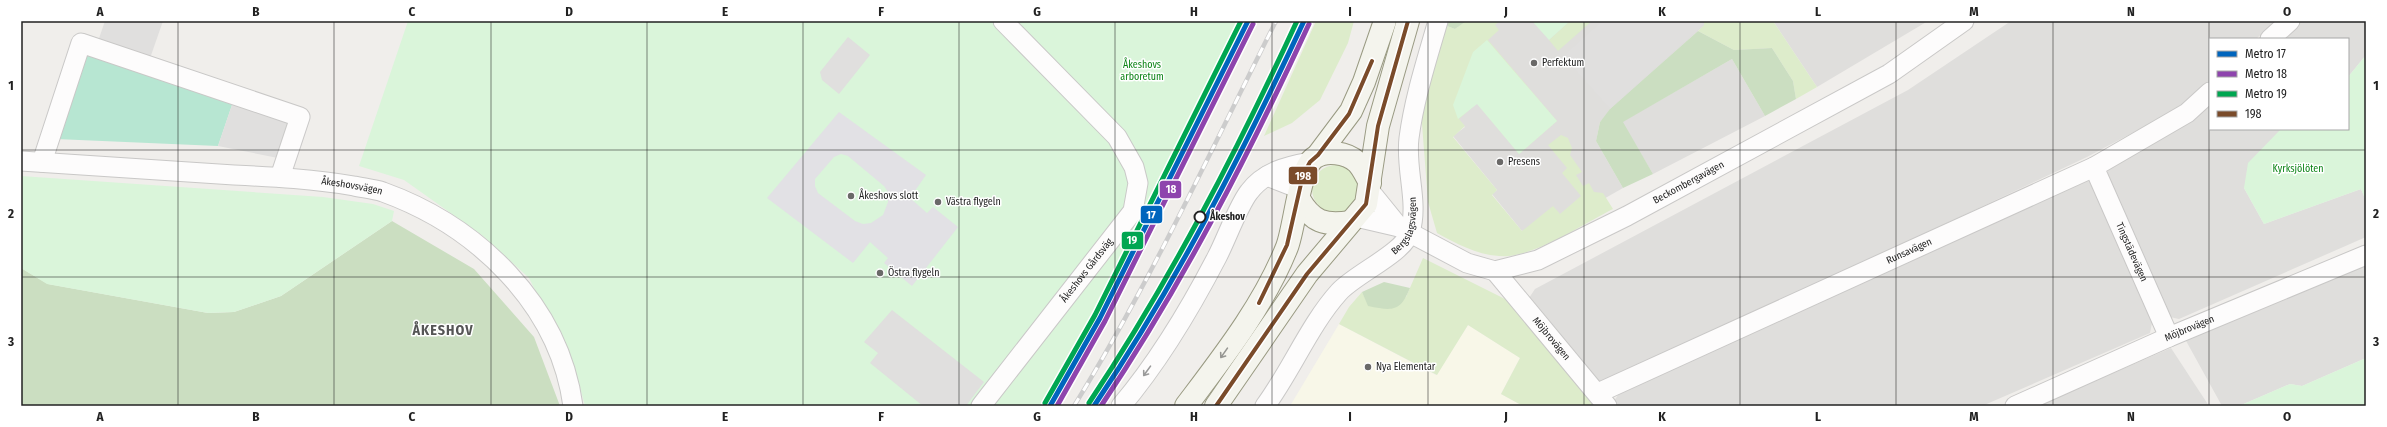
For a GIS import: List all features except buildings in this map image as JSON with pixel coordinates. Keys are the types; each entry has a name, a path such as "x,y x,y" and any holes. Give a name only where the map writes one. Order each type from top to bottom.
{"main road":[{"path":"1186,406 1262,298 1287,245 1303,175 1351,111 1366,76 1385,21"},
{"path":"1216,406 1307,274 1366,204 1370,187 1378,126 1408,21"},
{"path":"1314,159 1338,154 1350,157 1363,169 1370,187"},
{"path":"1299,194 1306,211 1318,220 1334,224 1353,219"}],"street":[{"name":"Åkeshovs Gårdsväg","path":"981,406 1132,211 1138,182 1134,167 1116,137 1003,21"},
{"name":"Bergslagsvägen","path":"1264,406 1339,292 1366,269 1389,256 1404,230 1412,212 1409,139 1423,73 1438,21"},
{"name":"Beckombergavägen","path":"1495,271 1538,260 1627,216 1889,74 1964,21"},
{"path":"2271,38 2290,21"},
{"path":"42,162 81,43 300,117 280,177"},
{"name":"Runsavägen","path":"1602,399 2094,167 2187,113 2209,93"},
{"path":"1122,406 1170,340 1216,258 1249,192 1267,176 1283,167 1314,159"},
{"name":"Åkeshovsvägen","path":"21,161 317,179 382,192 417,207 462,233 506,269 528,296 554,342 570,386 573,406"},
{"name":"Tingstädevägen","path":"2094,167 2169,337"},
{"path":"1267,176 1299,194"},
{"path":"1370,187 1404,230"},
{"path":"1353,219 1404,230 1467,263 1495,271"},
{"name":"Möjbrovägen","path":"2015,406 2169,337 2366,255"},
{"name":"Möjbrovägen","path":"1495,271 1602,399"}],"shaded area":[{"path":"105,21 163,21 148,64 96,47"},
{"path":"1458,21 1709,21 1611,109 1600,122 1596,141 1623,188 1586,209 1522,231 1492,194 1497,190 1453,136 1465,127 1458,119"},
{"path":"1602,21 1701,21 1704,25 1610,109 1563,56"},
{"path":"1773,21 1928,21 1817,87"},
{"path":"2011,21 2276,21 2257,38 2209,38 2209,82 2181,107 2087,157 1601,386 1529,298 1535,289 1908,90"},
{"path":"2300,21 2366,21 2366,55 2349,76 2349,38 2282,38"},
{"path":"848,37 870,55 839,94 822,80 820,72"},
{"path":"1732,59 1765,116 1653,174 1622,122"},
{"path":"2209,101 2209,130 2280,130 2244,188 2264,224 2361,189 2366,201 2366,237 2179,319 2170,317 2107,177 2109,166"},
{"path":"233,102 300,123 288,160 218,146"},
{"path":"839,112 926,175 910,198 927,213 933,207 958,227 912,286 884,263 888,258 870,242 853,263 767,198","holes":["841,154 848,156 884,186 888,192 888,202 883,215 871,223 863,224 855,221 818,193 815,186 815,179 834,157"]},
{"path":"2085,176 2091,179 2152,323 2150,333 1982,406 1614,406 1612,404 1618,395 1842,287"},
{"path":"2366,261 2366,358 2302,386 2290,384 2239,406 2222,406 2185,339"},
{"path":"892,310 984,382 966,406 923,406 870,363 878,353 864,342"},
{"name":"Nya Elementar","path":"1339,324 1436,375 1468,325 1520,358 1501,394 1523,406 1290,406"},
{"path":"2171,348 2209,406 2037,406"}],"green space":[{"name":"Åkeshovs arboretum","path":"408,21 1243,21 1147,219 1088,333 1041,406 585,406 576,373 529,278 483,236 404,180 359,166"},
{"path":"1316,21 1354,21 1348,43 1320,100 1292,123 1264,136"},
{"path":"1449,21 1466,21 1455,29 1447,26"},
{"path":"1466,21 1500,21 1495,25 1499,30 1488,40 1557,121 1519,154 1477,103 1459,119 1465,126 1453,137 1497,190 1492,195 1522,231 1553,206 1560,214 1581,196 1562,173 1567,168 1548,145 1561,135 1568,138 1572,148 1570,155 1582,172 1576,175 1583,186 1589,183 1594,192 1603,193 1613,209 1548,244 1521,254 1499,256 1481,253 1437,233 1428,202 1421,111 1447,26 1455,29"},
{"path":"1532,21 1570,21 1549,40"},
{"path":"1570,21 1592,21 1558,51 1549,40"},
{"path":"1704,21 1773,21 1817,87 1796,99 1793,81 1772,48 1734,50 1698,31 1704,25"},
{"path":"1698,31 1734,50 1772,48 1793,81 1796,99 1765,116 1732,59 1623,122 1653,174 1623,188 1596,141 1600,122 1610,109"},
{"path":"1487,40 1557,121 1519,154 1477,104 1458,119 1453,105 1473,52"},
{"path":"85,53 233,102 218,146 56,139"},
{"name":"Kyrksjölöten","path":"2366,55 2366,201 2361,189 2264,224 2244,188 2248,163 2280,130 2349,130 2349,76"},
{"path":"1331,165 1341,165 1350,169 1356,175 1359,180 1359,198 1350,209 1341,213 1331,213 1322,209 1316,203 1312,194 1312,184 1316,175 1322,169"},
{"path":"21,176 323,197 373,204 394,211 392,221 281,296 234,312 208,313 47,284 21,268"},
{"path":"392,221 474,269 534,337 560,406 21,406 21,268 48,284 208,313 234,312 281,296"},
{"path":"1423,258 1511,302 1595,406 1523,406 1501,394 1520,358 1468,325 1437,375 1339,324 1349,307 1362,292 1369,306 1406,297"},
{"path":"1384,282 1410,288 1403,302 1399,306 1390,309 1368,306 1362,292"},
{"path":"2366,358 2366,406 2239,406 2290,384 2302,386"}],"railway":[{"path":"1074,406 1102,359 1154,264 1276,21"}],"metro line":[{"name":"19","path":"1045,403 1095,315 1241,21"},
{"name":"17","path":"1050,406 1100,318 1248,21"},
{"name":"19","path":"1089,403 1147,310 1200,216 1226,168 1297,21"},
{"name":"17","path":"1094,406 1153,313 1180,266 1257,120 1304,21"},
{"name":"18","path":"1057,406 1105,321 1253,24"},
{"name":"18","path":"1101,406 1131,360 1186,267 1238,171 1309,24"}],"transit line":[{"name":"198","path":"1216,406 1307,274 1366,204 1378,126 1408,21"},
{"name":"198","path":"1259,303 1287,245 1303,175 1310,162 1318,155 1349,114 1372,61"}],"place":[{"name":"Perfektum","path":"1534,63"},
{"name":"Presens","path":"1500,162"},
{"name":"Åkeshovs slott","path":"851,196"},
{"name":"Västra flygeln","path":"938,202"},
{"name":"Åkeshov","path":"1200,217"},
{"name":"Östra flygeln","path":"880,273"},
{"name":"Nya Elementar","path":"1368,367"}],"district":[{"name":"ÅKESHOV","path":"443,330"}]}
